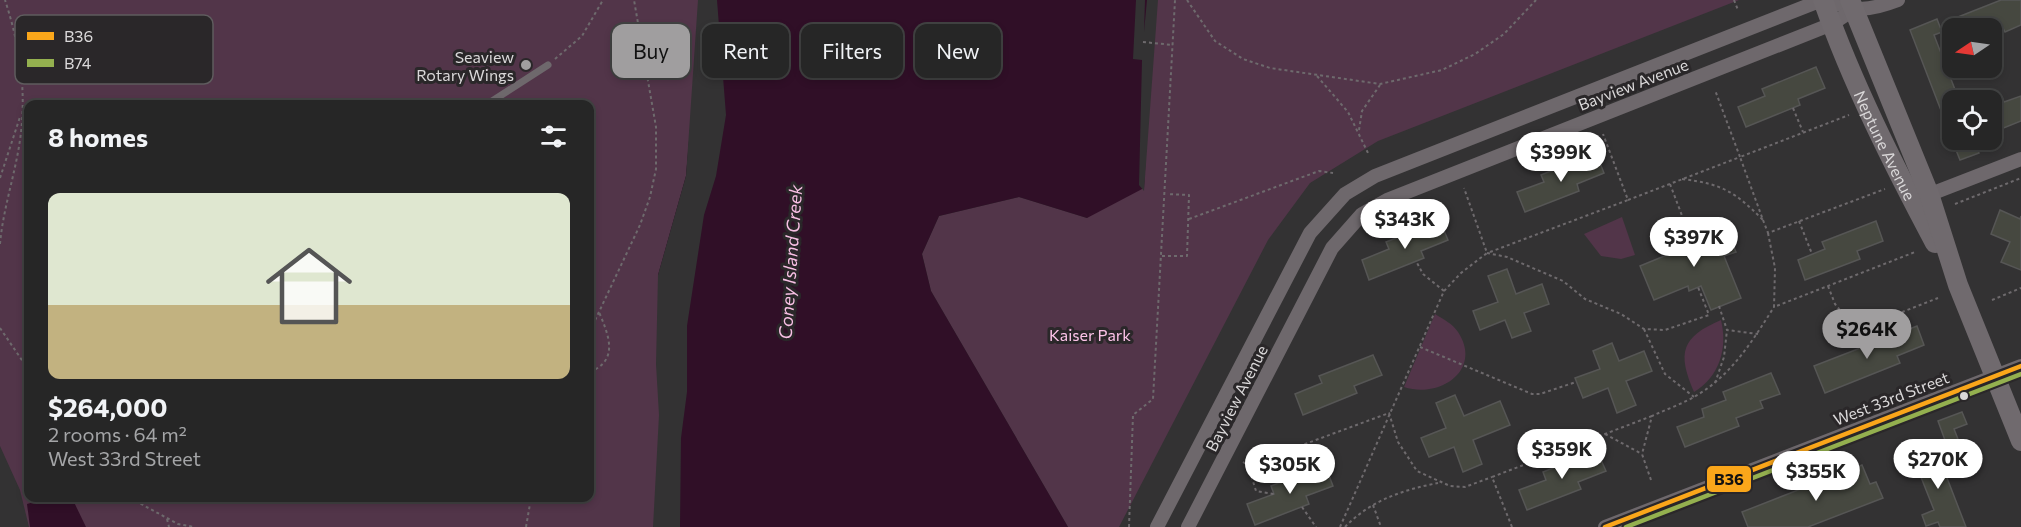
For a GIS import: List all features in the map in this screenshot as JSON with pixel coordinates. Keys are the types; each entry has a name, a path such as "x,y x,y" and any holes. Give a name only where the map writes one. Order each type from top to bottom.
{"main road":[{"name":"Neptune Avenue","path":"1823,0 1832,24 1921,198"},
{"name":"Neptune Avenue","path":"1852,5 1921,198 2021,441"}],"street":[{"path":"1823,0 1874,9 1898,0"},
{"name":"Bayview Avenue","path":"1157,527 1310,233 1345,194 1375,176 1823,0"},
{"name":"Bayview Avenue","path":"1188,527 1332,248 1362,214 1387,200 1832,24 1852,5"},
{"path":"1921,198 2021,159"},
{"name":"West 33rd Street","path":"1605,527 2021,366"}],"lane":[{"path":"494,100 548,64"}],"path":[{"path":"5,0 15,32"},
{"path":"548,64 582,36 603,0"},
{"path":"594,322 640,225 650,197 656,169 656,127 634,0"},
{"path":"1129,527 1133,414 1153,399 1175,0"},
{"path":"1187,0 1215,41 1229,51 1270,68 1380,84 1442,70 1475,54 1504,34 1535,2 1541,0"},
{"path":"1734,0 1738,10"},
{"path":"1143,42 1173,45"},
{"path":"1317,75 1348,112 1359,130 1368,153"},
{"path":"0,244 20,139 22,84"},
{"path":"1359,130 1362,111 1380,84"},
{"path":"1345,527 1372,505 1406,490 1440,483 1465,487 1652,416 1694,397 1734,366 1758,334 1774,307 1775,268 1768,233 1715,90"},
{"path":"1793,108 1803,132"},
{"path":"0,178 22,111"},
{"path":"1340,527 1444,291 1461,273 1487,253 1849,114"},
{"path":"1603,134 1628,200"},
{"path":"1189,219 1319,171 1333,173"},
{"path":"1955,204 2021,178"},
{"path":"1682,179 1705,182 1734,193 1763,220"},
{"path":"1670,184 1692,242"},
{"path":"1464,188 1487,253"},
{"path":"1768,233 1885,189"},
{"path":"1162,255 1187,256 1189,219 1189,195 1165,194"},
{"path":"1799,221 1812,254"},
{"path":"1774,307 1915,252"},
{"path":"1487,253 1507,257 1563,281 1585,299 1622,314 1644,329 1665,374 1694,397"},
{"path":"1416,261 1423,274 1444,291"},
{"path":"1827,286 1835,304 1856,330 1938,297"},
{"path":"1644,329 1665,330 1709,315 1698,287"},
{"path":"1992,300 2021,288"},
{"path":"1715,383 1724,357 1727,330 1719,306"},
{"path":"594,369 605,361 611,351 608,333 599,310"},
{"path":"0,328 24,362"},
{"path":"1727,330 1758,334"},
{"path":"1419,346 1532,394 1540,394 1576,382"},
{"path":"1248,465 1389,413"},
{"path":"1389,413 1398,442 1412,465 1440,483"},
{"path":"1651,480 1642,454 1652,416"},
{"path":"1605,434 1642,454"},
{"path":"1243,462 1248,465 1256,491 1274,494"},
{"path":"1492,477 1512,527"},
{"path":"137,502 178,524 194,527"},
{"path":"525,527 530,502"},
{"path":"1372,505 1381,527"},
{"path":"1302,507 1316,527"},
{"path":"167,519 169,527"}],"green space":[{"path":"0,0 701,0 686,176 658,276 662,415 656,527 29,527 20,490 0,446"},
{"name":"Kaiser Park","path":"1155,0 1739,0 1378,141 1310,183 1268,240 1119,527 1068,527 931,291 922,254 939,216 1019,197 1087,218"},
{"path":"1622,217 1635,255 1621,259 1601,256 1584,234"},
{"path":"1435,314 1451,324 1458,332 1464,346 1465,358 1461,369 1454,378 1431,389 1418,390 1404,387"},
{"path":"1721,320 1723,341 1720,361 1710,378 1694,392 1685,367 1686,348 1690,340 1698,333"}],"water":[{"name":"Coney Island Creek","path":"701,0 1155,0 1144,188 1087,218 1019,197 939,216 922,254 931,291 1068,527 656,527 662,415 658,275 686,176"},
{"path":"74,502 86,527 30,527 27,504"}],"pier":[{"path":"698,0 717,0 719,24 702,24 702,78 723,78 726,115 716,176 704,215 687,326 687,392 681,438 680,527 653,527 659,415 656,364 658,275 686,176"},
{"path":"1136,0 1145,0 1144,32 1147,0 1158,0 1144,191 1139,185 1142,60 1133,59"}],"building":[{"path":"2001,0 2021,0 2021,25 2005,32 2002,28 2002,18 1958,17"},
{"path":"1937,19 1942,32 1934,35 1942,56 1942,78 1951,78 1955,90 1942,90 1942,113 1910,30"},
{"path":"1816,67 1825,88 1798,99 1800,105 1746,127 1738,107 1765,96 1762,89"},
{"path":"2021,96 2021,121 2002,129 2002,97 2004,102"},
{"path":"1956,150 1978,150 1979,153 1960,160"},
{"path":"1596,153 1604,173 1577,184 1579,191 1525,212 1517,192 1544,182 1541,175"},
{"path":"2000,210 2020,219 2021,216 2021,270 2001,262 2010,242 1991,234"},
{"path":"1440,221 1448,240 1421,251 1424,258 1369,280 1362,260 1389,249 1386,242"},
{"path":"1684,221 1694,246 1728,233 1736,252 1724,256 1741,298 1711,310 1701,286 1689,291 1688,286 1654,300 1640,266 1674,252 1665,229"},
{"path":"1876,221 1883,241 1857,251 1860,259 1805,280 1798,260 1825,249 1822,242"},
{"path":"1507,269 1516,294 1542,284 1549,304 1524,313 1531,331 1512,338 1505,320 1480,330 1473,311 1498,302 1488,276"},
{"path":"1917,326 1924,345 1897,356 1900,363 1825,393 1814,366"},
{"path":"1612,343 1619,361 1644,351 1652,371 1626,381 1636,405 1617,413 1608,388 1583,398 1575,378 1600,369 1593,351"},
{"path":"1373,355 1382,375 1354,386 1357,393 1303,415 1295,394 1322,383 1319,376"},
{"path":"1771,373 1780,394 1760,401 1763,408 1736,418 1739,426 1685,447 1677,427 1704,417 1702,409 1726,400 1723,392"},
{"path":"1455,395 1464,416 1500,401 1510,425 1473,440 1482,464 1463,472 1454,447 1429,457 1421,438 1446,428 1436,403"},
{"path":"1962,412 1967,424 1954,429 1958,439 1946,443 1938,421"},
{"path":"1923,447 1924,451 1935,447 1966,527 1940,527 1938,522 1926,526 1922,515 1934,510 1911,452"},
{"path":"1597,451 1606,471 1578,482 1581,489 1527,510 1519,490 1546,480 1543,472"},
{"path":"1325,465 1333,486 1306,496 1309,504 1255,525 1247,504 1274,494 1271,486"},
{"path":"1862,465 1870,484 1876,482 1883,498 1808,527 1748,527 1742,512"}],"transit line":[{"name":"B36","path":"1605,527 2021,366"},
{"name":"B74","path":"1626,527 2021,374"}],"place":[{"name":"Seaview Rotary Wings","path":"526,65"}]}
